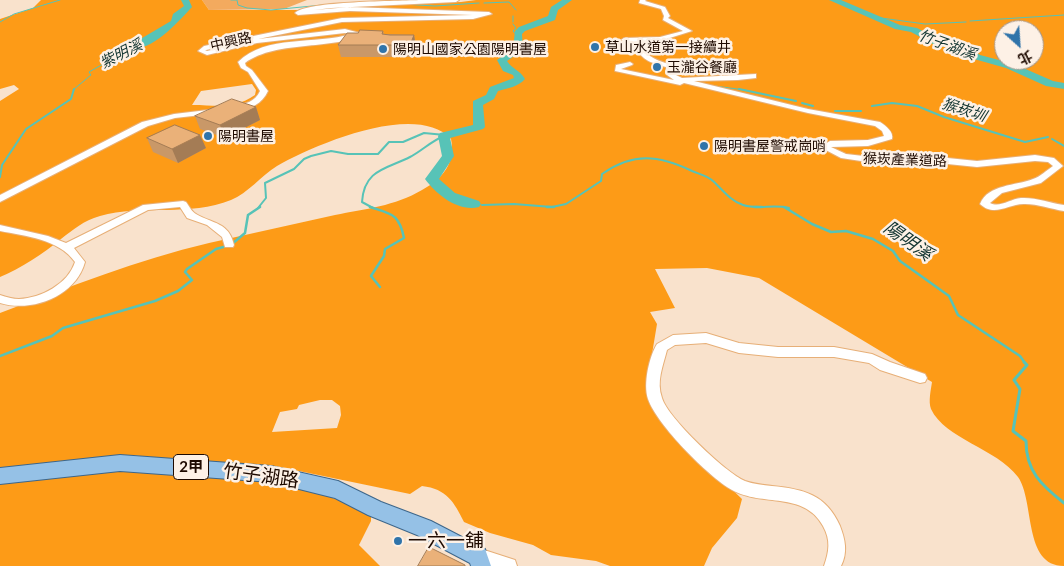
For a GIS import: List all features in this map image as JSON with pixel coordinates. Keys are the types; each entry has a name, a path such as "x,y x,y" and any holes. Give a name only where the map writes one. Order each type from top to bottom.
{"main road":[{"name":"竹子湖路","path":"0,476 120,463 271,474 338,490 375,509 424,528 479,561"}],"street":[{"name":"中興路","path":"0,198 150,122 253,104 264,91 250,71 242,67 241,62 247,56 264,50 334,40 357,33 345,31 268,40 208,53 201,50 257,36 342,20 473,17 489,14 350,9 298,13 301,10 331,6 456,0"},
{"name":"猴崁產業道路","path":"643,0 641,2 662,8 667,16 665,19 690,31 660,39 624,40 640,47 641,52 653,61 669,66 671,68 669,72 676,78 689,83 884,127 889,137 868,143 830,144 824,147 844,156 896,161 930,158 977,164 1022,158 1051,160 1059,166 1038,181 999,191 986,201 985,204 992,208 999,208 1018,201 1064,208"},
{"path":"630,64 618,66 617,70 689,83 694,78 746,78 753,76"},
{"path":"67,247 137,210 163,204 183,204 191,216 211,223 227,236 229,245"},
{"path":"0,228 52,241 67,247 77,256 80,262 75,276 34,300 19,303 0,299"},
{"path":"832,566 836,552 835,534 827,513 813,503 794,497 745,489 730,480 665,417 656,400 652,376 661,347 673,340 706,338 739,348 778,352 834,352 872,359 885,366 920,378"},
{"name":"竹子湖路","path":"479,561 509,566"}],"shaded area":[{"path":"41,0 202,0 209,10 312,10 341,6 476,0 1064,0 1064,566 1051,563 1042,555 1036,544 1027,501 1018,477 997,458 959,436 938,419 930,406 932,382 759,278 707,268 655,269 675,308 650,312 657,324 648,378 662,423 742,499 737,518 712,548 704,566 610,566 596,561 551,555 533,545 490,533 464,522 457,508 444,493 422,486 410,494 299,471 130,455 0,468 0,313 156,257 209,243 401,200 429,186 442,175 450,162 452,147 451,139 435,128 414,124 390,125 365,130 339,138 294,157 271,170 249,189 231,200 199,208 132,211 100,216 89,220 32,260 0,277 0,101 19,89 14,85 0,89 0,19 33,8","holes":["252,84 256,90 255,95 240,103 218,106 192,105 201,91","320,400 332,400 340,406 341,415 337,428 272,432 280,412 297,409 299,405"]},
{"path":"202,0 307,0 284,9 209,10"},
{"path":"115,469 245,477 316,491 371,514 371,521 359,545 380,566 0,566 0,481"}],"building":[{"path":"360,30 383,31 382,34 390,35 414,35 410,45 338,45 347,33 358,33"},
{"path":"232,99 256,107 220,125 195,116"},
{"path":"175,125 200,135 172,149 147,138"},
{"path":"429,547 465,565 465,566 418,566"}],"waterway":[{"path":"0,22 14,14 60,0"},
{"name":"紫明溪","path":"135,46 175,22 176,16 188,7 185,0"},
{"path":"231,0 237,0 238,5 247,8 271,10 333,4"},
{"name":"陽明溪","path":"518,33 522,29 552,18 554,9 568,0"},
{"name":"竹子湖溪","path":"833,0 869,13 898,27 914,30 936,42 967,50 977,57 1010,66 1015,70 1033,75 1050,84 1064,86"},
{"path":"484,3 509,2 516,10"},
{"path":"403,4 435,6 479,3"},
{"path":"970,21 1064,15"},
{"path":"513,16 513,22"},
{"path":"881,18 925,24 966,22"},
{"path":"513,24 516,28 513,31 518,37"},
{"name":"陽明溪","path":"474,204 462,202 450,196 440,189 432,179 447,160 448,152 444,136 479,127 477,103 490,97 494,89 515,83 520,79 517,73 507,69 502,60 518,50 518,35"},
{"name":"紫明溪","path":"74,89 91,75 89,72 135,46"},
{"path":"707,85 742,90"},
{"name":"紫明溪","path":"0,177 2,165 26,129 71,99 74,89"},
{"path":"742,90 796,101"},
{"name":"猴崁圳","path":"802,103 813,106"},
{"name":"猴崁圳","path":"872,106 892,103 917,106 944,117 1025,142 1048,137"},
{"name":"猴崁圳","path":"835,111 861,111"},
{"path":"258,208 266,198 265,183 294,169 304,159 311,156 331,151 348,154 378,154 389,142 403,142 424,133 445,135"},
{"path":"373,208 362,202 367,183 372,176 414,155 444,136"},
{"name":"猴崁圳","path":"1052,139 1064,146"},
{"name":"陽明溪","path":"552,207 566,204 601,181 602,174 613,167 624,162 646,158 668,162 706,176 730,198 743,205 785,208"},
{"name":"陽明溪","path":"482,205 514,204 552,207"},
{"path":"232,244 245,233 248,215 260,207"},
{"name":"陽明溪","path":"547,207 552,207"},
{"path":"373,208 389,213 397,219 404,238 385,249 384,256 371,276 380,287"},
{"name":"陽明溪","path":"785,208 812,224 831,232 846,231 873,239 893,251 900,261 949,296 958,315 1020,356 1025,363"},
{"path":"0,356 52,336 63,328 155,301 178,291 192,280 185,272 187,269 216,249 227,246"},
{"name":"陽明溪","path":"1025,363 1027,365 1014,380 1020,389 1013,431 1026,441 1029,461 1036,476 1048,490 1064,503"}],"place":[{"name":"草山水道第一接續井","path":"595,47"},
{"name":"陽明山國家公園陽明書屋","path":"383,49"},
{"name":"玉瀧谷餐廳","path":"657,67"},
{"name":"陽明書屋","path":"208,136"},
{"name":"陽明書屋警戒崗哨","path":"704,146"},
{"name":"一六一舖","path":"398,541"}]}
